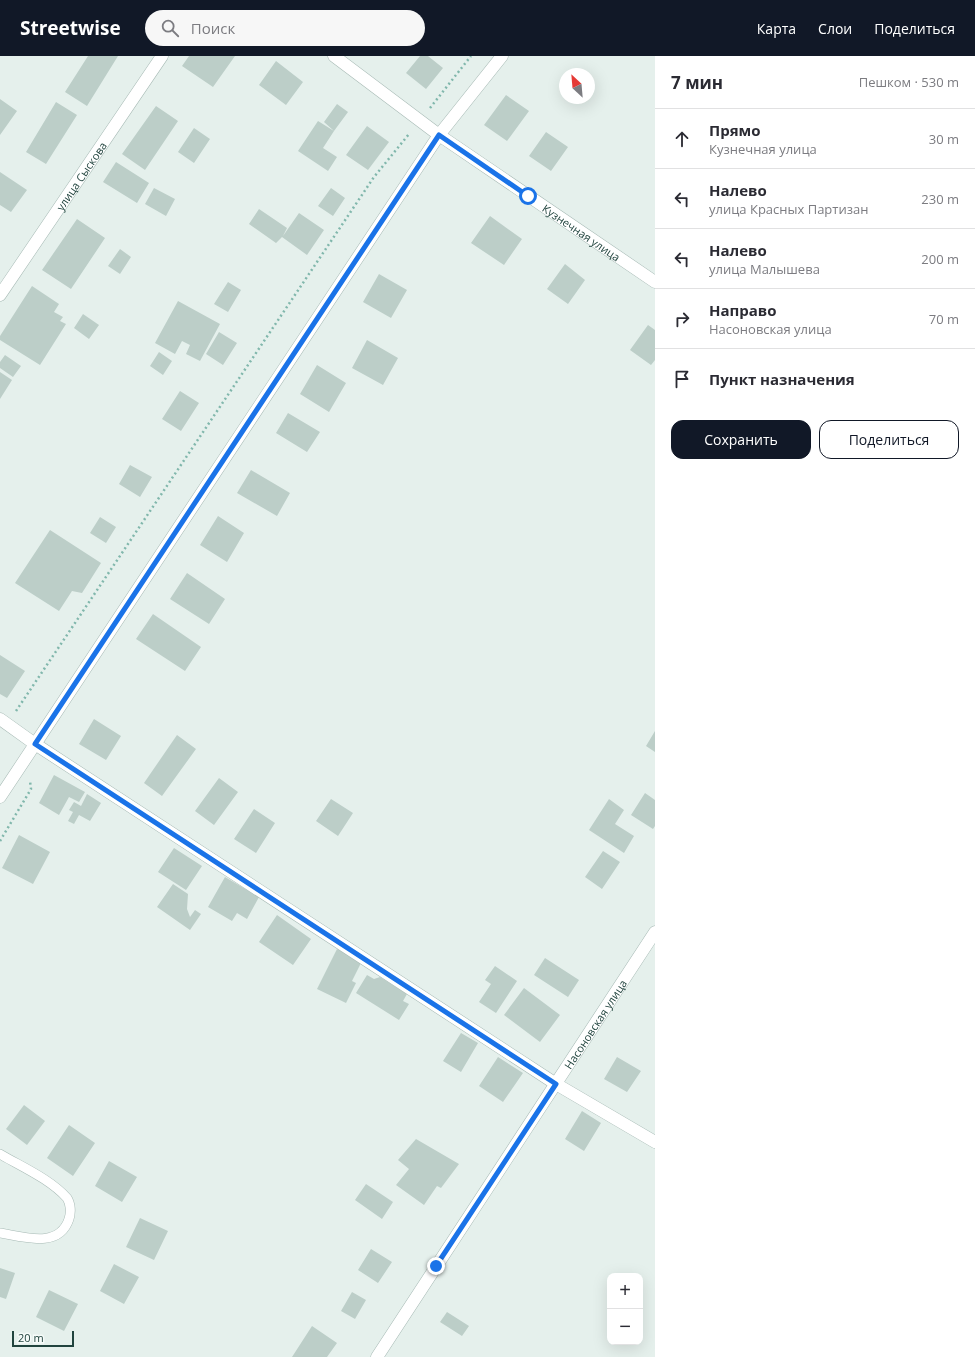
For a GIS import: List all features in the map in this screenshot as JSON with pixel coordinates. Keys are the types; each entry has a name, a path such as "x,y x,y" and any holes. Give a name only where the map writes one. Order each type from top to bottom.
{"street":[{"name":"улица Сыскова","path":"0,295 162,56"},
{"name":"Кузнечная улица","path":"334,56 439,135 655,282"},
{"path":"0,797 439,135 502,56"},
{"path":"4,721 35,744 556,1084 655,1142"},
{"name":"Насоновская улица","path":"377,1357 655,932"}],"lane":[{"path":"0,1154 50,1184 68,1199 71,1212 67,1227 56,1237 38,1240 0,1233"}],"path":[{"path":"4,721 374,177 472,56"},
{"path":"0,841 31,789 31,783 27,778"}],"building":[{"path":"88,56 118,56 87,106 65,92"},
{"path":"189,56 235,56 213,87 182,66"},
{"path":"420,56 428,56 443,68 426,89 406,73"},
{"path":"276,61 303,82 286,105 259,85"},
{"path":"506,95 529,111 507,141 484,125"},
{"path":"0,99 17,111 0,135"},
{"path":"56,102 77,115 46,164 26,152"},
{"path":"337,104 348,112 334,131 324,122"},
{"path":"156,106 178,121 145,170 122,154"},
{"path":"318,121 334,131 323,148 337,157 328,171 298,151"},
{"path":"367,126 389,142 368,170 346,155"},
{"path":"194,128 210,139 194,163 178,152"},
{"path":"546,132 568,147 551,171 529,156"},
{"path":"116,162 149,183 137,203 103,182"},
{"path":"0,172 27,190 11,212 0,205"},
{"path":"154,188 175,199 166,216 145,204"},
{"path":"331,188 345,198 333,216 318,206"},
{"path":"259,209 287,228 283,236 299,213 324,230 307,255 282,237 276,243 249,224"},
{"path":"490,216 522,239 504,265 471,243"},
{"path":"77,219 105,238 71,289 42,270"},
{"path":"120,249 131,257 120,274 108,266"},
{"path":"565,264 585,280 568,304 547,289"},
{"path":"379,274 407,290 391,318 363,302"},
{"path":"228,282 241,290 228,312 214,304"},
{"path":"32,286 59,304 54,312 63,317 60,321 66,324 40,365 0,340 0,336"},
{"path":"178,301 220,324 200,361 186,354 190,345 182,341 175,354 155,343"},
{"path":"83,314 99,325 89,339 74,328"},
{"path":"648,325 655,330 655,360 651,365 630,350"},
{"path":"219,332 237,343 223,365 206,354"},
{"path":"367,340 398,358 383,385 352,368"},
{"path":"159,352 172,361 163,375 150,366"},
{"path":"5,355 21,366 13,377 0,368 0,362"},
{"path":"317,365 346,383 329,412 300,394"},
{"path":"0,372 12,380 0,399"},
{"path":"180,391 199,403 181,431 162,419"},
{"path":"288,413 320,432 307,452 276,433"},
{"path":"130,465 152,477 140,497 119,484"},
{"path":"251,470 290,493 277,516 237,493"},
{"path":"218,516 244,533 227,562 200,545"},
{"path":"100,517 116,527 106,543 90,533"},
{"path":"50,530 101,563 82,593 72,591 59,611 15,583"},
{"path":"187,573 225,599 209,624 170,599"},
{"path":"153,614 201,647 185,671 136,639"},
{"path":"0,655 25,671 7,698 0,694"},
{"path":"94,719 121,736 106,760 79,744"},
{"path":"655,731 655,752 646,746"},
{"path":"177,735 196,749 162,796 144,783"},
{"path":"54,775 85,792 79,802 69,797 59,815 39,803"},
{"path":"219,778 238,792 214,825 195,811"},
{"path":"645,793 655,800 655,826 653,829 631,815"},
{"path":"87,794 101,803 90,821 79,815 74,824 68,821 73,812 69,810 74,802 81,806"},
{"path":"331,799 353,813 338,836 316,821"},
{"path":"609,799 624,810 615,824 634,836 624,853 589,830"},
{"path":"254,809 275,823 256,853 234,839"},
{"path":"19,835 50,852 33,884 2,868"},
{"path":"174,848 202,866 186,890 158,872"},
{"path":"603,851 620,862 602,889 585,877"},
{"path":"225,877 259,897 247,919 237,913 232,921 208,907"},
{"path":"173,884 188,894 187,909 190,917 195,910 201,914 190,930 157,907"},
{"path":"277,915 311,939 293,965 259,942"},
{"path":"337,949 362,961 352,981 356,983 346,1003 317,989"},
{"path":"545,958 579,980 568,997 534,975"},
{"path":"495,966 517,981 496,1013 479,1002 491,984 485,980"},
{"path":"367,975 374,979 380,977 407,994 403,1001 409,1004 399,1020 356,993"},
{"path":"524,988 560,1015 540,1042 504,1015"},
{"path":"461,1033 478,1043 461,1072 443,1061"},
{"path":"498,1057 523,1073 503,1102 479,1086"},
{"path":"617,1057 641,1071 627,1092 604,1079"},
{"path":"24,1105 45,1121 27,1145 6,1129"},
{"path":"582,1111 601,1123 584,1151 565,1139"},
{"path":"69,1125 95,1143 73,1176 47,1158"},
{"path":"416,1139 459,1164 441,1188 437,1186 424,1205 396,1185 409,1169 398,1160"},
{"path":"109,1161 137,1177 122,1202 95,1186"},
{"path":"366,1184 393,1202 382,1219 355,1200"},
{"path":"140,1218 168,1231 154,1260 126,1247"},
{"path":"371,1249 392,1262 378,1283 358,1270"},
{"path":"114,1264 139,1277 124,1304 100,1291"},
{"path":"0,1268 15,1273 6,1299 0,1297"},
{"path":"49,1290 78,1304 64,1331 36,1317"},
{"path":"352,1292 366,1300 355,1319 341,1311"},
{"path":"447,1312 469,1326 462,1336 440,1322"},
{"path":"312,1326 337,1343 327,1357 292,1357"}],"route":[{"path":"436,1266 556,1084 35,744 439,135 528,196"}]}
